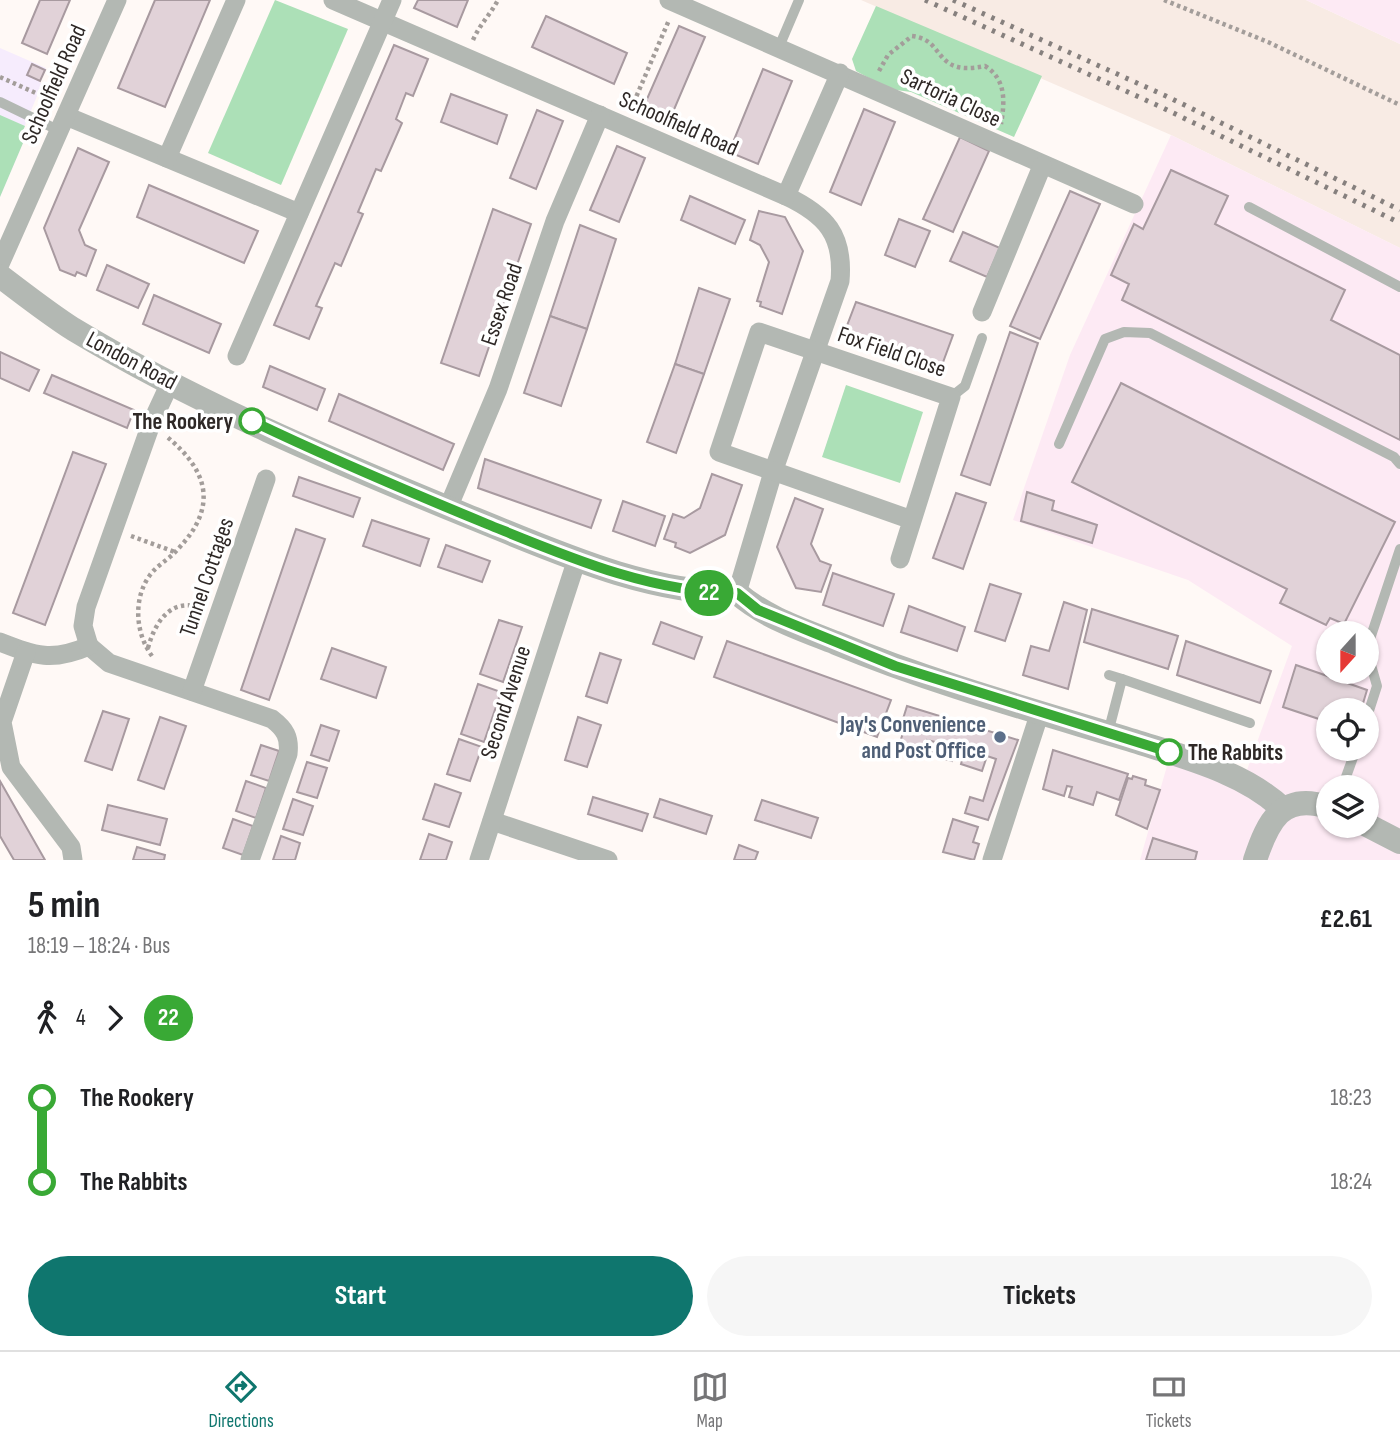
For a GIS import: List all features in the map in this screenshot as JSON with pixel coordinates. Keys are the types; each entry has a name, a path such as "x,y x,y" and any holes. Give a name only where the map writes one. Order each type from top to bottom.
{"street":[{"name":"Schoolfield Road","path":"0,264 117,0"},
{"path":"167,158 236,0"},
{"name":"Schoolfield Road","path":"333,0 786,196 809,207 826,221 841,254 840,281 773,472 737,593"},
{"path":"237,356 392,0"},
{"name":"Sartoria Close","path":"672,2 840,73 1042,166 1134,204"},
{"path":"786,196 840,73"},
{"name":"Essex Road","path":"448,508 498,389 555,221 600,115"},
{"path":"63,123 167,158 299,213"},
{"path":"982,312 1042,166"},
{"name":"London Road","path":"0,276 73,328 170,381 321,453 448,508 577,559 680,589 704,593 737,593"},
{"path":"814,350 759,332 719,452 912,520"},
{"name":"Fox Field Close","path":"814,350 951,397 900,559"},
{"path":"170,381 151,424 86,607 83,626 89,646 108,663 272,719 282,727 289,740 288,754 250,860"},
{"name":"Tunnel Cottages","path":"192,691 266,479"},
{"name":"Second Avenue","path":"480,860 577,559"},
{"path":"737,593 758,610 849,649 1171,753 1243,781 1268,795 1283,809"},
{"path":"0,642 26,652 58,657 89,646"},
{"path":"26,652 2,722 11,766 71,847 74,860"},
{"path":"992,860 1040,712"},
{"path":"1255,860 1266,829 1283,809 1306,802 1316,804"},
{"path":"492,821 608,860"},
{"path":"1379,829 1398,835"}],"lane":[{"path":"779,47 799,0"},
{"path":"0,102 63,123"},
{"path":"1249,207 1400,287"},
{"path":"1059,444 1105,340 1124,332 1150,333 1394,457 1400,464"},
{"path":"951,397 965,386 982,338"},
{"path":"1376,621 1400,549"},
{"path":"1109,674 1250,723"},
{"path":"1107,733 1122,679"}],"path":[{"path":"466,57 481,22 491,14 498,0"},
{"path":"1164,0 1268,42 1400,104"},
{"path":"624,125 672,2"},
{"path":"877,90 880,69 888,55 912,36 924,37 953,66 965,70 985,66 995,72 1003,89 1003,116 996,145"},
{"path":"0,77 38,94"},
{"path":"151,424 183,450 205,491 203,515 176,552 160,564 142,587 138,608 148,649 154,658"},
{"path":"114,529 176,552"},
{"path":"148,649 153,630 164,614 178,606 190,604 219,615"}],"shaded area":[{"path":"861,0 1306,0 1400,44 1400,248 1171,135"},
{"path":"1306,0 1400,0 1400,44"},
{"path":"0,48 46,68 20,137 23,143 0,197"},
{"path":"1171,135 1400,248 1400,860 1140,860 1171,752 1243,781 1292,646 1188,580 1013,520 1070,355"}],"green space":[{"path":"275,0 348,29 281,185 208,153"},
{"path":"876,6 1042,76 1014,137 911,92 889,89 856,71 852,59"},
{"path":"0,115 25,126 20,137 23,143 0,197"},
{"path":"846,385 923,412 900,483 822,457"}],"building":[{"path":"40,0 70,0 47,54 22,43"},
{"path":"155,0 210,0 165,107 118,88"},
{"path":"418,0 468,0 457,27 414,8"},
{"path":"546,16 627,53 614,84 532,47"},
{"path":"679,26 705,37 667,126 640,115"},
{"path":"394,45 428,59 413,96 406,93 396,119 402,123 381,171 376,169 358,212 363,214 341,266 335,263 316,306 322,308 309,339 274,325"},
{"path":"32,64 45,70 40,81 27,75"},
{"path":"763,69 792,81 758,164 729,152"},
{"path":"451,94 507,115 497,144 441,122"},
{"path":"864,109 895,122 861,205 830,192"},
{"path":"537,110 563,121 536,189 510,178"},
{"path":"960,137 989,151 953,232 923,219"},
{"path":"617,146 645,158 619,222 590,210"},
{"path":"78,148 109,162 79,230 85,245 96,250 86,276 77,272 75,276 60,270 44,228"},
{"path":"1171,170 1228,196 1215,224 1345,290 1331,320 1400,355 1400,440 1122,300 1129,284 1111,275 1134,224 1143,229"},
{"path":"149,185 258,231 244,263 137,217"},
{"path":"1070,191 1100,204 1040,339 1010,326"},
{"path":"690,196 745,220 735,244 681,220"},
{"path":"493,209 531,224 479,376 441,363"},
{"path":"759,211 785,217 803,251 782,314 760,306 761,302 757,301 769,262 760,245 750,240"},
{"path":"899,219 930,231 915,267 885,255"},
{"path":"580,225 616,239 587,329 550,316"},
{"path":"963,232 1000,248 987,277 950,261"},
{"path":"107,265 149,284 138,308 97,290"},
{"path":"699,288 730,299 704,374 675,364"},
{"path":"154,295 221,324 209,353 143,324"},
{"path":"856,302 953,335 942,365 845,331"},
{"path":"550,316 587,329 561,406 524,393"},
{"path":"1010,332 1038,343 990,485 961,475"},
{"path":"0,352 39,370 29,391 0,378"},
{"path":"675,364 704,374 676,453 647,442"},
{"path":"270,366 325,389 317,410 263,387"},
{"path":"52,375 134,410 127,428 44,393"},
{"path":"1121,383 1395,522 1346,621 1330,618 1328,621 1318,621 1280,603 1287,589 1072,482"},
{"path":"339,394 454,444 443,470 329,421"},
{"path":"73,452 106,464 45,625 13,613"},
{"path":"485,459 601,500 591,528 478,488"},
{"path":"712,474 742,485 725,535 690,553 675,547 676,543 664,539 673,514 684,518 700,508"},
{"path":"299,477 360,498 353,517 293,496"},
{"path":"1027,492 1054,501 1052,510 1097,525 1092,543 1021,521"},
{"path":"956,493 986,503 963,569 933,558"},
{"path":"795,498 823,509 811,544 820,561 831,565 821,592 796,588 777,547"},
{"path":"623,501 665,516 655,546 613,531"},
{"path":"372,520 429,539 420,566 363,546"},
{"path":"296,529 325,539 269,700 241,690"},
{"path":"446,545 490,561 482,582 438,567"},
{"path":"833,573 894,594 883,626 823,605"},
{"path":"990,584 1021,594 1005,641 975,631"},
{"path":"1064,602 1087,610 1068,689 1023,675 1031,646 1049,651"},
{"path":"909,606 965,627 957,651 901,632"},
{"path":"1092,609 1178,636 1168,669 1084,642"},
{"path":"499,620 522,627 503,682 480,674"},
{"path":"661,622 702,637 694,659 653,644"},
{"path":"727,641 891,700 877,737 714,677"},
{"path":"1186,641 1271,671 1260,703 1177,675"},
{"path":"332,648 386,667 376,698 321,679"},
{"path":"600,653 621,660 607,703 586,696"},
{"path":"1296,665 1316,672 1316,684 1350,684 1367,690 1365,698 1316,698 1316,718 1283,707"},
{"path":"478,684 501,692 484,742 461,734"},
{"path":"907,706 1018,740 988,820 965,813 970,797 983,801 996,759 987,756 982,771 961,764 965,750 956,748 952,761 931,755 935,742 927,740 923,753 899,745 903,733 899,732"},
{"path":"103,711 129,719 112,770 85,761"},
{"path":"160,717 186,726 164,789 138,780"},
{"path":"578,717 601,725 587,767 565,760"},
{"path":"321,725 339,731 329,761 311,755"},
{"path":"459,739 482,747 470,781 447,774"},
{"path":"261,745 279,751 269,781 251,775"},
{"path":"1053,750 1128,774 1119,800 1097,792 1093,805 1069,797 1072,787 1067,786 1064,796 1043,789"},
{"path":"307,762 327,768 317,798 297,792"},
{"path":"1133,776 1146,780 1145,785 1160,790 1147,829 1116,815 1128,778 1132,779"},
{"path":"0,781 45,860 14,860 0,836"},
{"path":"246,781 266,788 256,818 236,811"},
{"path":"435,784 461,793 449,827 423,819"},
{"path":"593,797 648,814 642,831 588,814"},
{"path":"293,799 313,806 303,835 283,829"},
{"path":"660,799 712,816 706,834 654,817"},
{"path":"762,800 818,818 811,838 755,820"},
{"path":"108,805 167,819 160,845 102,830"},
{"path":"233,819 253,826 243,855 223,848"},
{"path":"953,819 978,827 973,842 979,844 974,860 943,852"},
{"path":"429,834 452,842 446,860 420,860"},
{"path":"281,836 300,843 295,860 273,860"},
{"path":"1153,838 1197,852 1195,860 1146,860"},
{"path":"739,845 758,852 755,860 734,860"},
{"path":"137,847 165,855 164,860 133,860"}],"railway":[{"path":"925,0 1161,107 1400,223"},
{"path":"953,0 1166,96 1400,210"}],"bus line":[{"name":"22","path":"252,421 391,484 577,559 680,589 704,593 737,593 758,610 780,621 895,666 1169,752"}],"place":[{"name":"The Rookery","path":"252,421"},
{"name":"Jay's Convenience and Post Office","path":"1000,737"},
{"name":"The Rabbits","path":"1169,752"}]}
